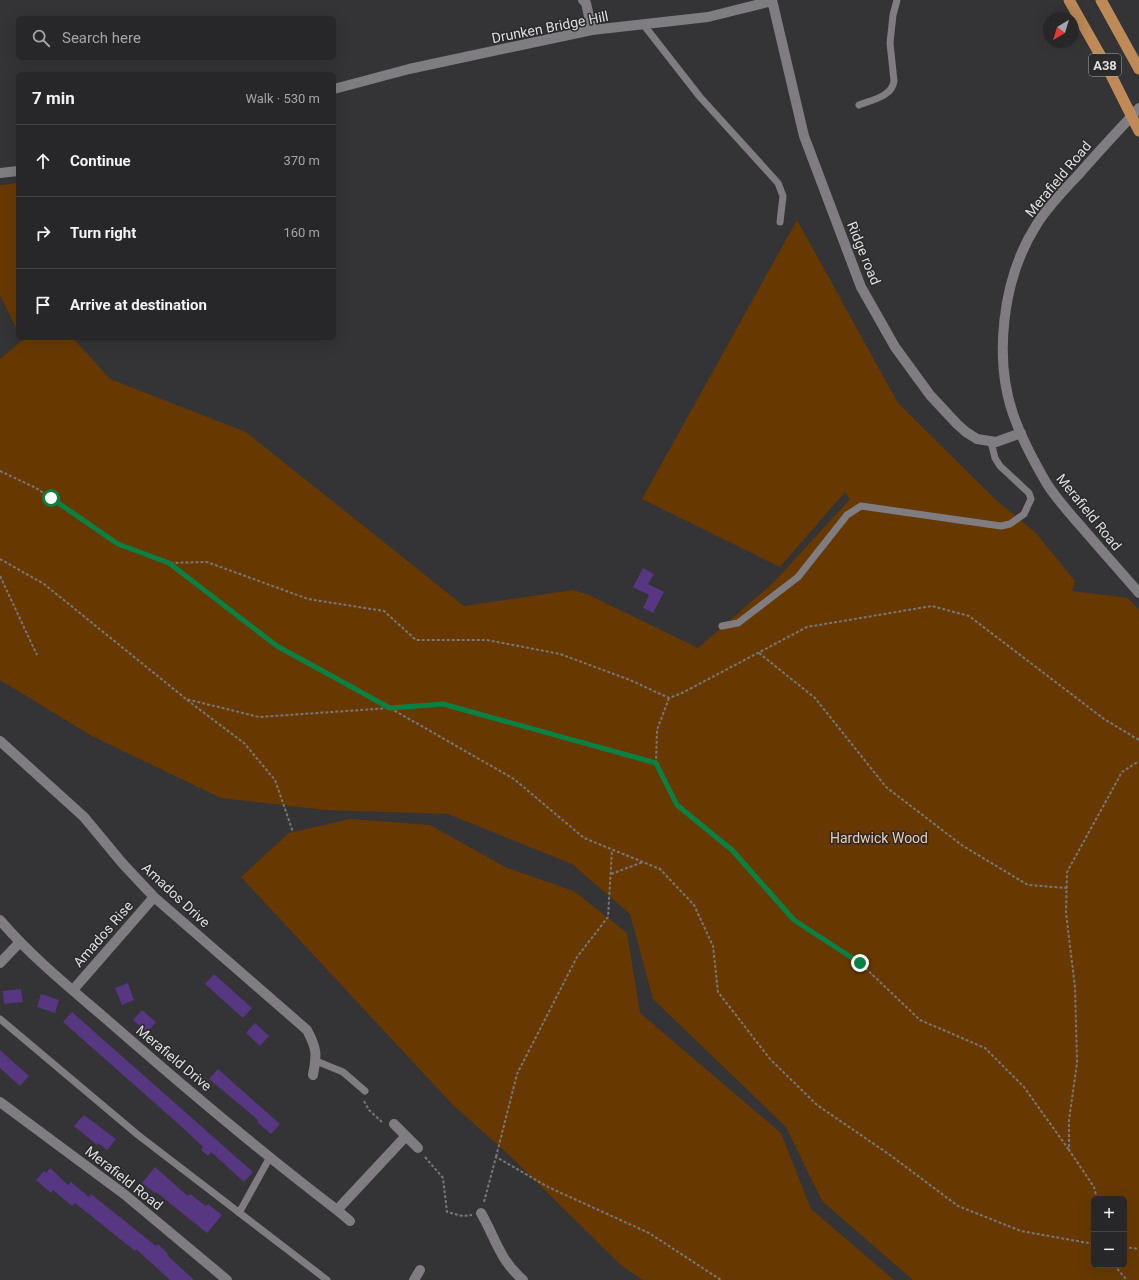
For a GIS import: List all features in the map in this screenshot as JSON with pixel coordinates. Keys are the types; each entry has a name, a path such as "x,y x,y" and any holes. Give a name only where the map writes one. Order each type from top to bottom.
{"highway":[{"name":"A38","path":"1069,0 1108,69 1139,131"},
{"name":"A38","path":"1101,0 1139,70"}],"street":[{"path":"583,0 586,3 592,30"},
{"name":"Drunken Bridge Hill","path":"336,89 409,69 592,30 708,17 772,0"},
{"name":"Ridge road","path":"772,0 804,136 861,287 895,347 930,395 966,432 977,439 991,442"},
{"name":"Merafield Road","path":"1139,108 1049,207 1025,244 1016,268 1007,300 1003,335 1004,365 1008,392 1016,421 1048,485 1066,510 1139,593"},
{"path":"0,173 16,171"},
{"path":"991,442 1005,440 1021,433"},
{"name":"Amados Drive","path":"0,741 84,817 123,864 154,897 307,1030 315,1045 316,1061 313,1075"},
{"name":"Amados Rise","path":"73,990 154,897"},
{"name":"Merafield Drive","path":"0,920 19,943 73,990 270,1158 350,1221"},
{"path":"0,963 19,943"},
{"name":"Merafield Road","path":"0,1102 124,1194 227,1280"},
{"path":"394,1124 418,1148"},
{"path":"337,1210 406,1136"},
{"path":"481,1213 491,1231 500,1254 512,1270 523,1280"},
{"path":"414,1280 420,1270"}],"lane":[{"path":"859,105 882,96 893,88 894,81 891,38 897,0"},
{"path":"643,24 700,97 778,183 784,196 780,222"},
{"path":"722,626 738,623 798,577 847,515 861,506 1001,526 1010,524 1024,514 1031,499 1029,492 1000,466 995,458 991,442"},
{"path":"0,1019 138,1135 327,1280"},
{"path":"316,1061 343,1072 365,1091"},
{"path":"239,1213 270,1158"}],"path":[{"path":"0,471 36,488 118,544 169,563 277,646 390,708 514,779 584,838 660,869 694,905 713,946 718,992 770,1059 817,1105 890,1155 958,1206 1021,1231 1091,1243"},
{"path":"0,559 44,584 186,699 244,743 275,780 293,832"},
{"path":"169,563 207,562 308,599 384,611 416,640 487,640 560,654 630,680 669,698 682,694 807,627 932,606 969,616 1104,719 1139,740"},
{"path":"0,576 37,655"},
{"path":"759,653 815,698 886,787 963,846 1028,885 1066,888"},
{"path":"669,698 657,730 656,763 677,805 732,850 794,920 860,963 920,1020 985,1048 1024,1087 1094,1187 1096,1196"},
{"path":"186,699 258,717 443,704 656,763"},
{"path":"1069,1150 1069,1120 1077,1063 1075,987 1066,913 1067,872 1122,772 1139,761"},
{"path":"418,1148 443,1178 447,1212 463,1216 481,1213 517,1074 577,957 608,917 612,850"},
{"path":"611,874 643,862"},
{"path":"496,1157 548,1187 649,1233 721,1280"},
{"path":"1127,1247 1139,1249"},
{"path":"1117,1268 1127,1280"}],"green space":[{"path":"16,183 16,328 0,295 0,185"},
{"name":"Hardwick Wood","path":"797,220 898,403 995,499 1036,533 1075,581 1072,591 1128,598 1139,610 1139,1280 913,1280 822,1201 786,1127 653,999 630,914 572,864 448,814 325,810 221,798 92,736 0,680 0,359 23,340 75,340 110,379 246,432 464,606 574,590 589,595 698,648 774,582 850,499 845,492 780,567 642,499"},
{"path":"350,819 430,825 507,868 574,891 627,933 640,1013 781,1133 811,1209 894,1280 643,1280 622,1266 508,1154 453,1105 241,877 289,833"}],"building":[{"path":"643,568 654,574 648,584 664,592 653,613 643,608 649,595 633,587"},
{"path":"214,974 252,1008 243,1018 205,984"},
{"path":"128,983 134,1000 122,1005 115,988"},
{"path":"21,989 23,1002 4,1004 3,991"},
{"path":"41,994 59,1000 55,1013 37,1007"},
{"path":"142,1010 156,1022 147,1032 133,1020"},
{"path":"72,1012 253,1172 244,1182 211,1152 208,1156 201,1150 203,1147 183,1128 63,1022"},
{"path":"255,1023 269,1036 260,1046 246,1033"},
{"path":"0,1050 29,1076 20,1086 0,1068"},
{"path":"218,1069 280,1124 271,1134 257,1122 258,1120 209,1079"},
{"path":"84,1115 116,1139 107,1150 98,1143 97,1145 74,1126"},
{"path":"155,1167 188,1196 190,1194 206,1206 208,1204 222,1215 207,1233 156,1192 155,1193 142,1183"},
{"path":"50,1168 68,1185 71,1182 89,1197 91,1194 156,1246 158,1244 168,1254 167,1255 194,1280 170,1280 136,1249 135,1251 75,1203 72,1206 53,1190 51,1193 36,1180 44,1171 46,1173"}],"route":[{"path":"51,498 118,544 169,563 277,646 390,708 443,704 656,763 677,805 732,850 794,920 860,963"}]}
